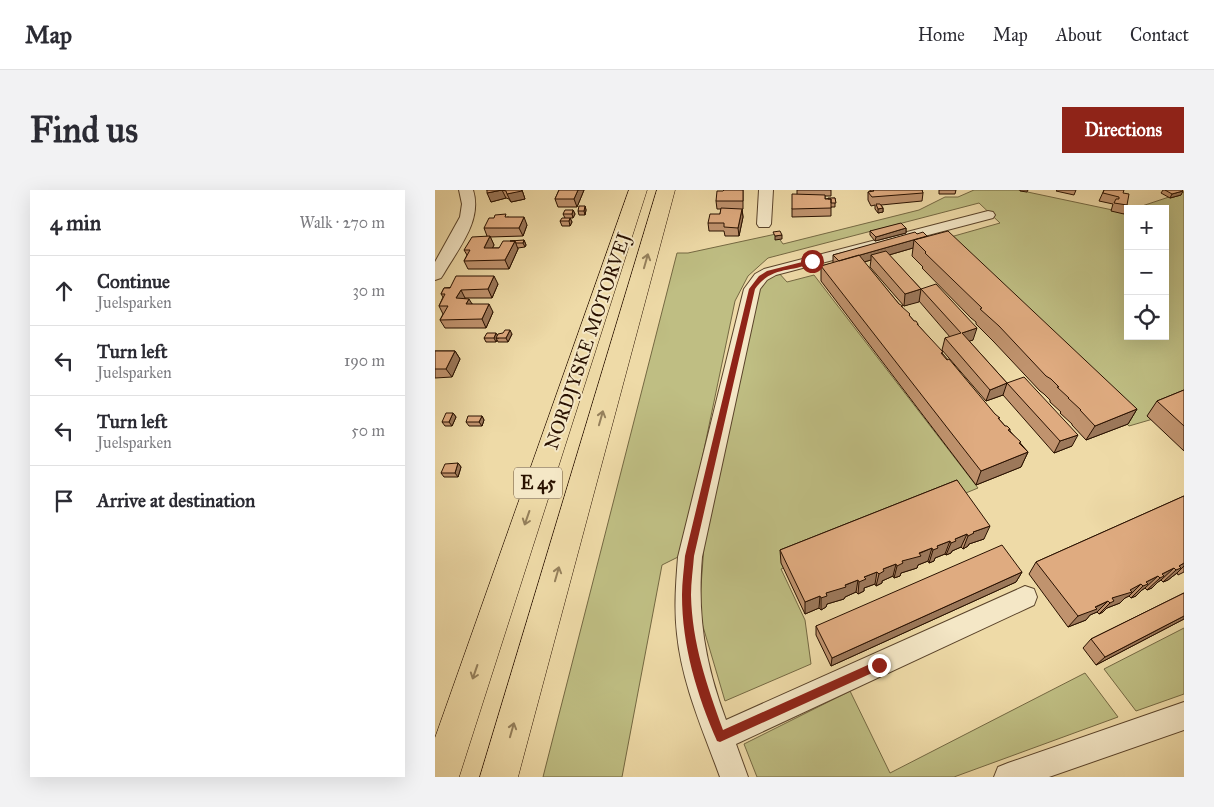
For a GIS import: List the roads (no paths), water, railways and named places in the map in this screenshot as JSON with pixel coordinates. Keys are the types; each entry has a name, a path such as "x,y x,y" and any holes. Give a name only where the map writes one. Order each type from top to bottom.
{"highway":[{"name":"NORDJYSKE MOTORVEJ","path":"440,777 638,190"},
{"name":"NORDJYSKE MOTORVEJ","path":"499,777 666,190"}],"street":[{"path":"435,275 464,224 469,210 469,199 465,190"},
{"path":"764,224 763,216 767,190"},
{"path":"734,777 701,683 691,645 686,595 690,556 755,282 769,272 988,215"},
{"path":"720,737 1025,597"},
{"path":"1009,777 1184,716"}]}
